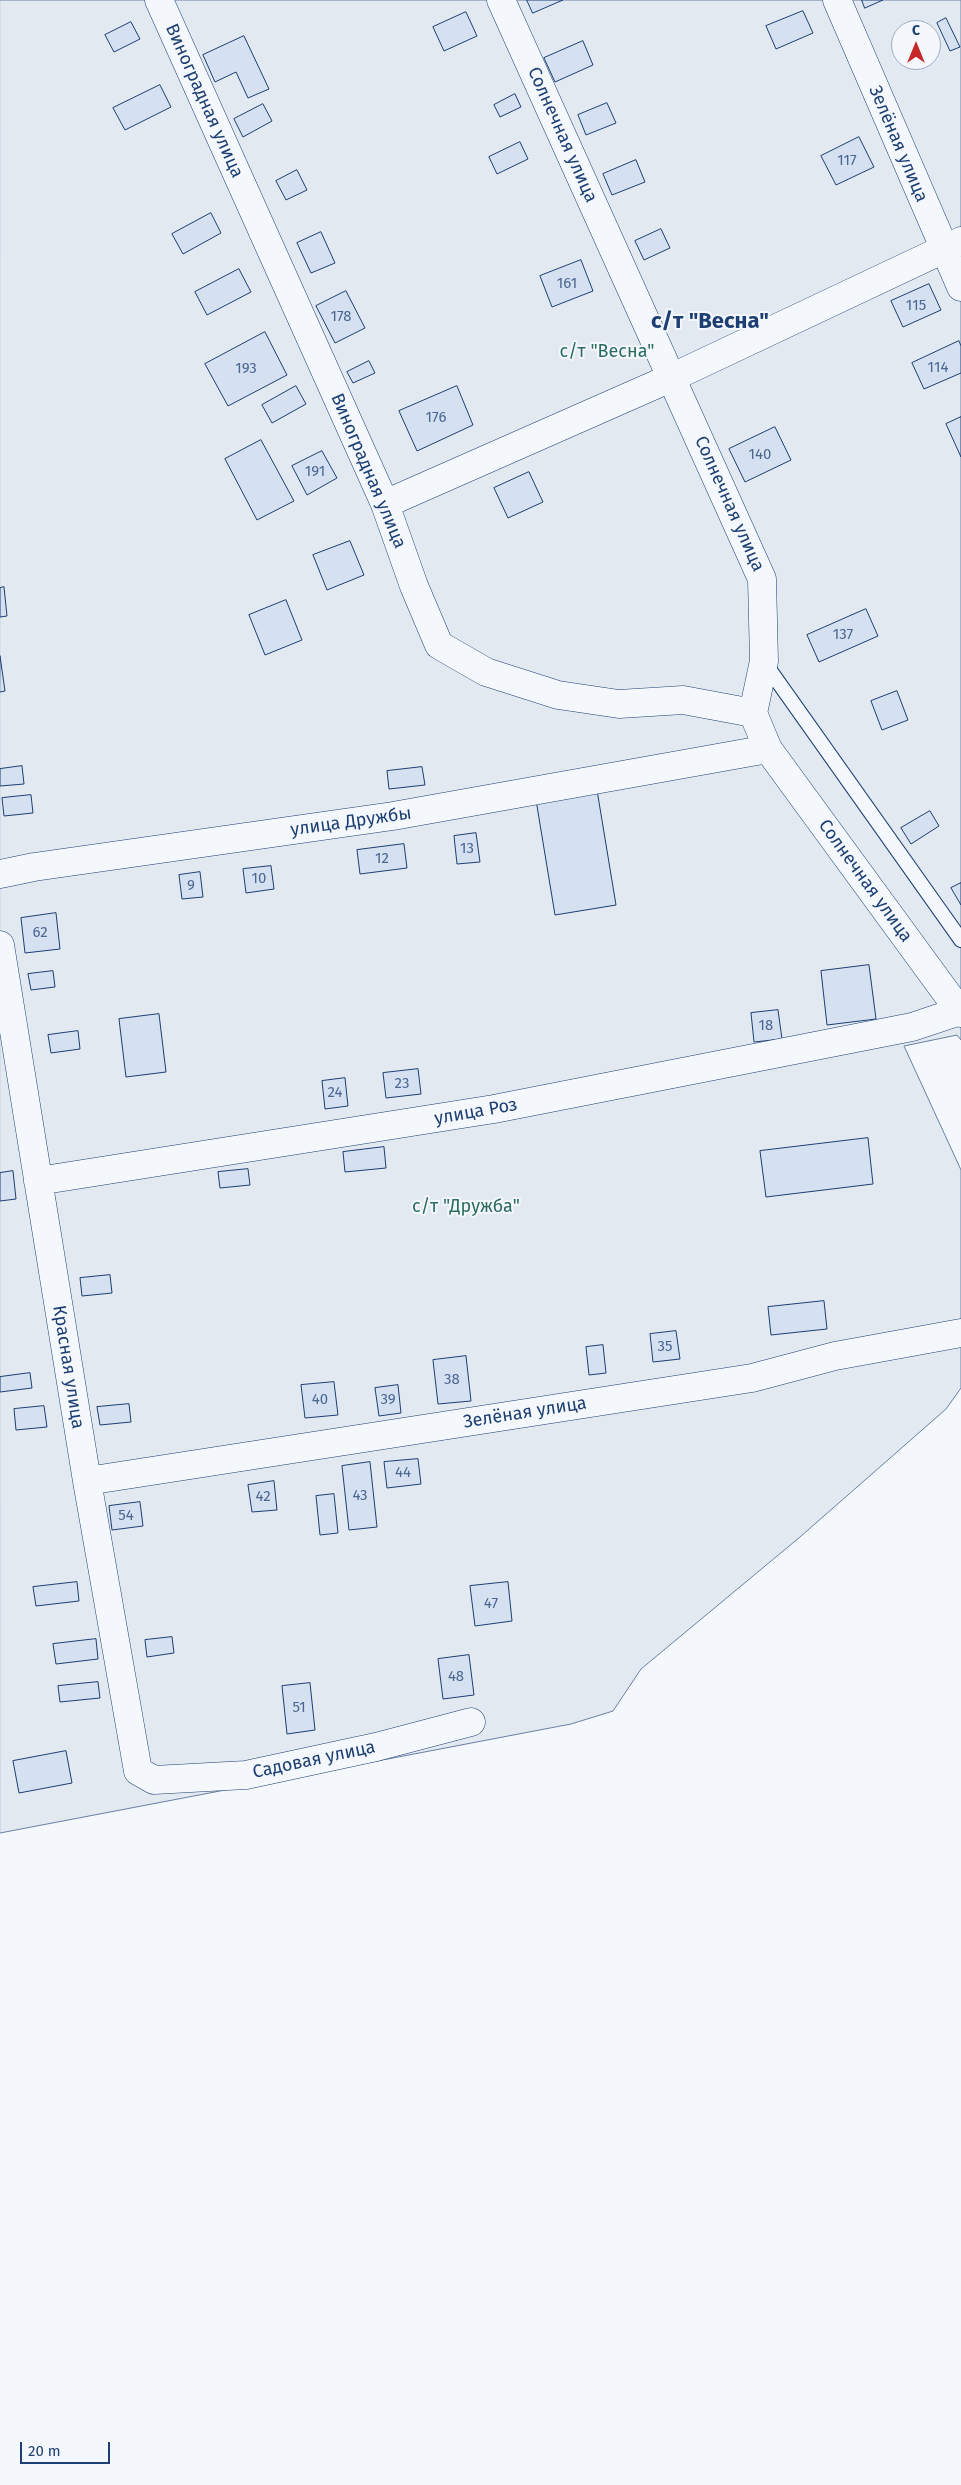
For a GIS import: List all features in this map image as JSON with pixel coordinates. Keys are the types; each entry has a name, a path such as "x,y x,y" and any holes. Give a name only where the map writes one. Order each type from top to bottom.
{"street":[{"name":"Виноградная улица","path":"159,0 385,504 414,586 439,645 486,672 558,695 619,704 682,700 753,713"},
{"name":"Солнечная улица","path":"501,0 762,579 764,661 753,713 768,749 960,1012"},
{"name":"Зелёная улица","path":"836,0 952,245 961,287"},
{"path":"385,504 672,377 952,245"},
{"name":"улица Дружбы","path":"0,874 34,867 393,816 701,763 768,749"},
{"name":"Красная улица","path":"0,945 87,1481 138,1770 154,1780"},
{"name":"улица Роз","path":"38,1181 494,1109 912,1027 960,1012"},
{"name":"Зелёная улица","path":"87,1481 752,1378 835,1356 961,1333"},
{"name":"Садовая улица","path":"154,1780 246,1775 376,1747 471,1722"}],"lane":[{"path":"764,661 961,940"}],"green space":[{"name":"с/т \"Дружба\"","path":"0,0 961,0 961,1040 957,1035 904,1046 961,1170 961,1388 946,1409 800,1537 641,1669 613,1711 571,1724 0,1833"}],"building":[{"path":"527,0 563,0 533,13"},
{"path":"862,0 883,0 865,8"},
{"path":"803,11 813,33 776,49 766,26"},
{"path":"466,12 477,36 444,51 433,27"},
{"path":"946,18 960,47 950,51 941,32 941,21"},
{"path":"131,22 140,39 114,52 105,35"},
{"path":"244,36 269,89 248,98 236,72 215,82 203,55"},
{"path":"583,41 593,65 555,82 544,58"},
{"path":"160,85 171,107 125,130 113,108"},
{"path":"515,94 521,107 500,117 494,105"},
{"path":"607,103 616,123 586,135 578,115"},
{"path":"263,104 272,121 243,137 234,119"},
{"path":"859,137 874,167 836,185 821,156"},
{"path":"520,142 528,159 497,174 489,157"},
{"path":"636,160 645,182 612,195 603,174"},
{"path":"297,170 307,190 286,200 276,181"},
{"path":"211,213 221,233 183,254 172,234"},
{"path":"661,229 670,248 644,260 635,241"},
{"path":"321,232 335,263 311,273 297,243"},
{"path":"581,260 593,291 552,307 540,276"},
{"path":"239,269 251,292 207,315 195,292"},
{"path":"929,284 941,310 903,327 891,301"},
{"path":"346,291 365,328 335,343 316,306"},
{"path":"265,332 287,375 228,406 205,364"},
{"path":"959,341 961,346 961,373 924,389 912,363"},
{"path":"369,361 375,373 353,383 347,372"},
{"path":"296,386 306,404 272,423 262,405"},
{"path":"457,386 473,425 417,451 399,411"},
{"path":"961,417 961,457 946,424"},
{"path":"775,427 791,460 745,482 729,449"},
{"path":"261,440 294,501 257,520 225,459"},
{"path":"322,451 337,478 307,495 292,466"},
{"path":"529,472 543,502 508,518 494,488"},
{"path":"350,541 364,575 327,590 313,555"},
{"path":"4,587 7,616 0,617 0,588"},
{"path":"286,600 302,640 265,655 249,615"},
{"path":"866,609 878,636 819,662 807,635"},
{"path":"0,656 5,691 0,692"},
{"path":"897,691 908,720 882,730 871,701"},
{"path":"22,766 24,784 0,786 0,769"},
{"path":"422,767 425,785 389,789 387,771"},
{"path":"597,790 616,905 555,915 536,800"},
{"path":"31,795 33,813 4,816 2,798"},
{"path":"930,811 939,826 911,844 901,828"},
{"path":"476,833 480,862 457,864 454,836"},
{"path":"404,844 407,868 360,874 357,850"},
{"path":"271,866 274,889 246,893 243,869"},
{"path":"200,872 203,897 182,899 179,875"},
{"path":"961,883 961,905 951,888"},
{"path":"56,913 60,949 25,953 21,918"},
{"path":"869,965 876,1019 827,1025 821,971"},
{"path":"53,971 55,987 31,990 28,974"},
{"path":"778,1010 782,1039 754,1042 751,1013"},
{"path":"159,1014 166,1072 126,1077 119,1019"},
{"path":"78,1031 80,1049 51,1053 48,1035"},
{"path":"418,1069 421,1094 386,1098 383,1073"},
{"path":"345,1078 348,1106 325,1109 322,1081"},
{"path":"868,1138 873,1184 766,1197 760,1151"},
{"path":"384,1147 386,1168 345,1172 343,1152"},
{"path":"248,1169 250,1185 220,1188 218,1172"},
{"path":"13,1171 16,1199 0,1201 0,1173"},
{"path":"110,1275 112,1293 82,1296 80,1278"},
{"path":"824,1301 827,1329 771,1335 768,1307"},
{"path":"676,1331 680,1359 653,1362 650,1334"},
{"path":"603,1345 606,1373 589,1375 586,1347"},
{"path":"466,1356 471,1401 438,1404 433,1360"},
{"path":"30,1373 32,1388 0,1392 0,1377"},
{"path":"334,1382 338,1415 305,1418 301,1385"},
{"path":"398,1385 401,1413 379,1416 375,1388"},
{"path":"129,1404 131,1422 100,1425 97,1407"},
{"path":"44,1406 47,1427 16,1430 14,1409"},
{"path":"418,1459 421,1484 387,1488 384,1462"},
{"path":"370,1462 377,1527 349,1530 342,1466"},
{"path":"274,1481 277,1510 252,1512 248,1485"},
{"path":"334,1494 338,1533 320,1535 316,1496"},
{"path":"140,1502 143,1526 112,1530 109,1506"},
{"path":"77,1582 79,1601 36,1606 33,1587"},
{"path":"508,1582 512,1621 475,1626 470,1586"},
{"path":"172,1637 174,1653 147,1657 145,1640"},
{"path":"96,1639 98,1659 56,1664 53,1644"},
{"path":"469,1655 474,1695 443,1699 438,1659"},
{"path":"98,1682 100,1698 60,1702 58,1686"},
{"path":"310,1683 315,1730 287,1734 282,1686"},
{"path":"66,1751 72,1783 19,1793 13,1761"}],"district":[{"name":"с/т \"Весна\"","path":"710,322"}]}
